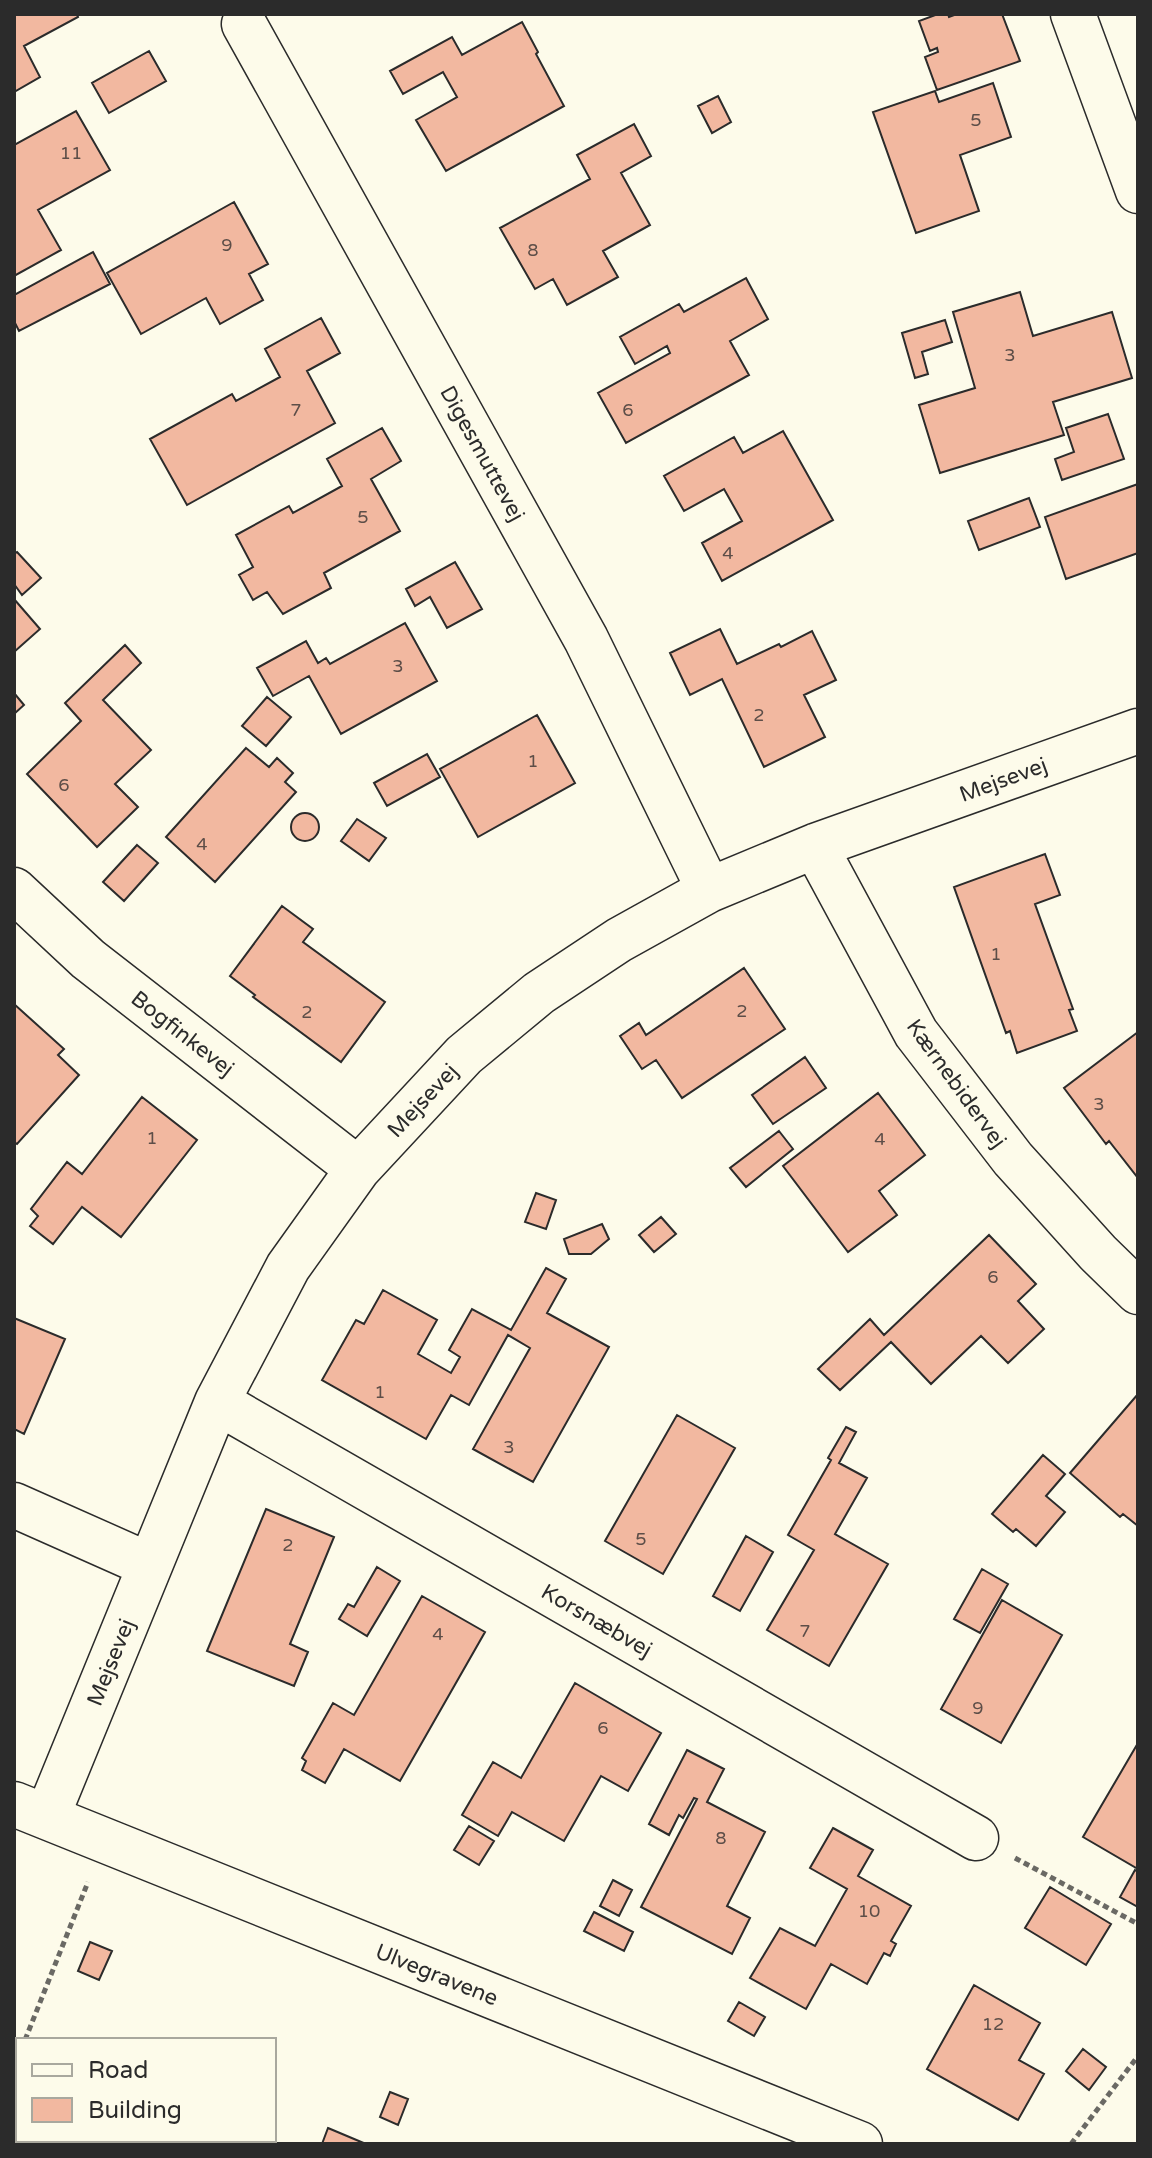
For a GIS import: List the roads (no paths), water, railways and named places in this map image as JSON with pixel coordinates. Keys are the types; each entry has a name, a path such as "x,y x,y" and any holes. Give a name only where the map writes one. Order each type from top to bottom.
{"street":[{"path":"1073,14 1138,191"},
{"name":"Digesmuttevej","path":"244,24 586,639 709,890"},
{"name":"Mejsevej","path":"30,1810 149,1565 217,1402 288,1267 358,1169 464,1055 539,993 619,940 709,890 815,846 1138,731"},
{"name":"Kærnebidervej","path":"815,846 916,1033 1013,1159 1098,1253 1138,1292"},
{"name":"Bogfinkevej","path":"14,890 88,959 358,1169"},
{"name":"Korsnæbvej","path":"217,1402 976,1838"},
{"path":"14,1505 149,1565"},
{"name":"Ulvegravene","path":"30,1810 860,2144"}]}
